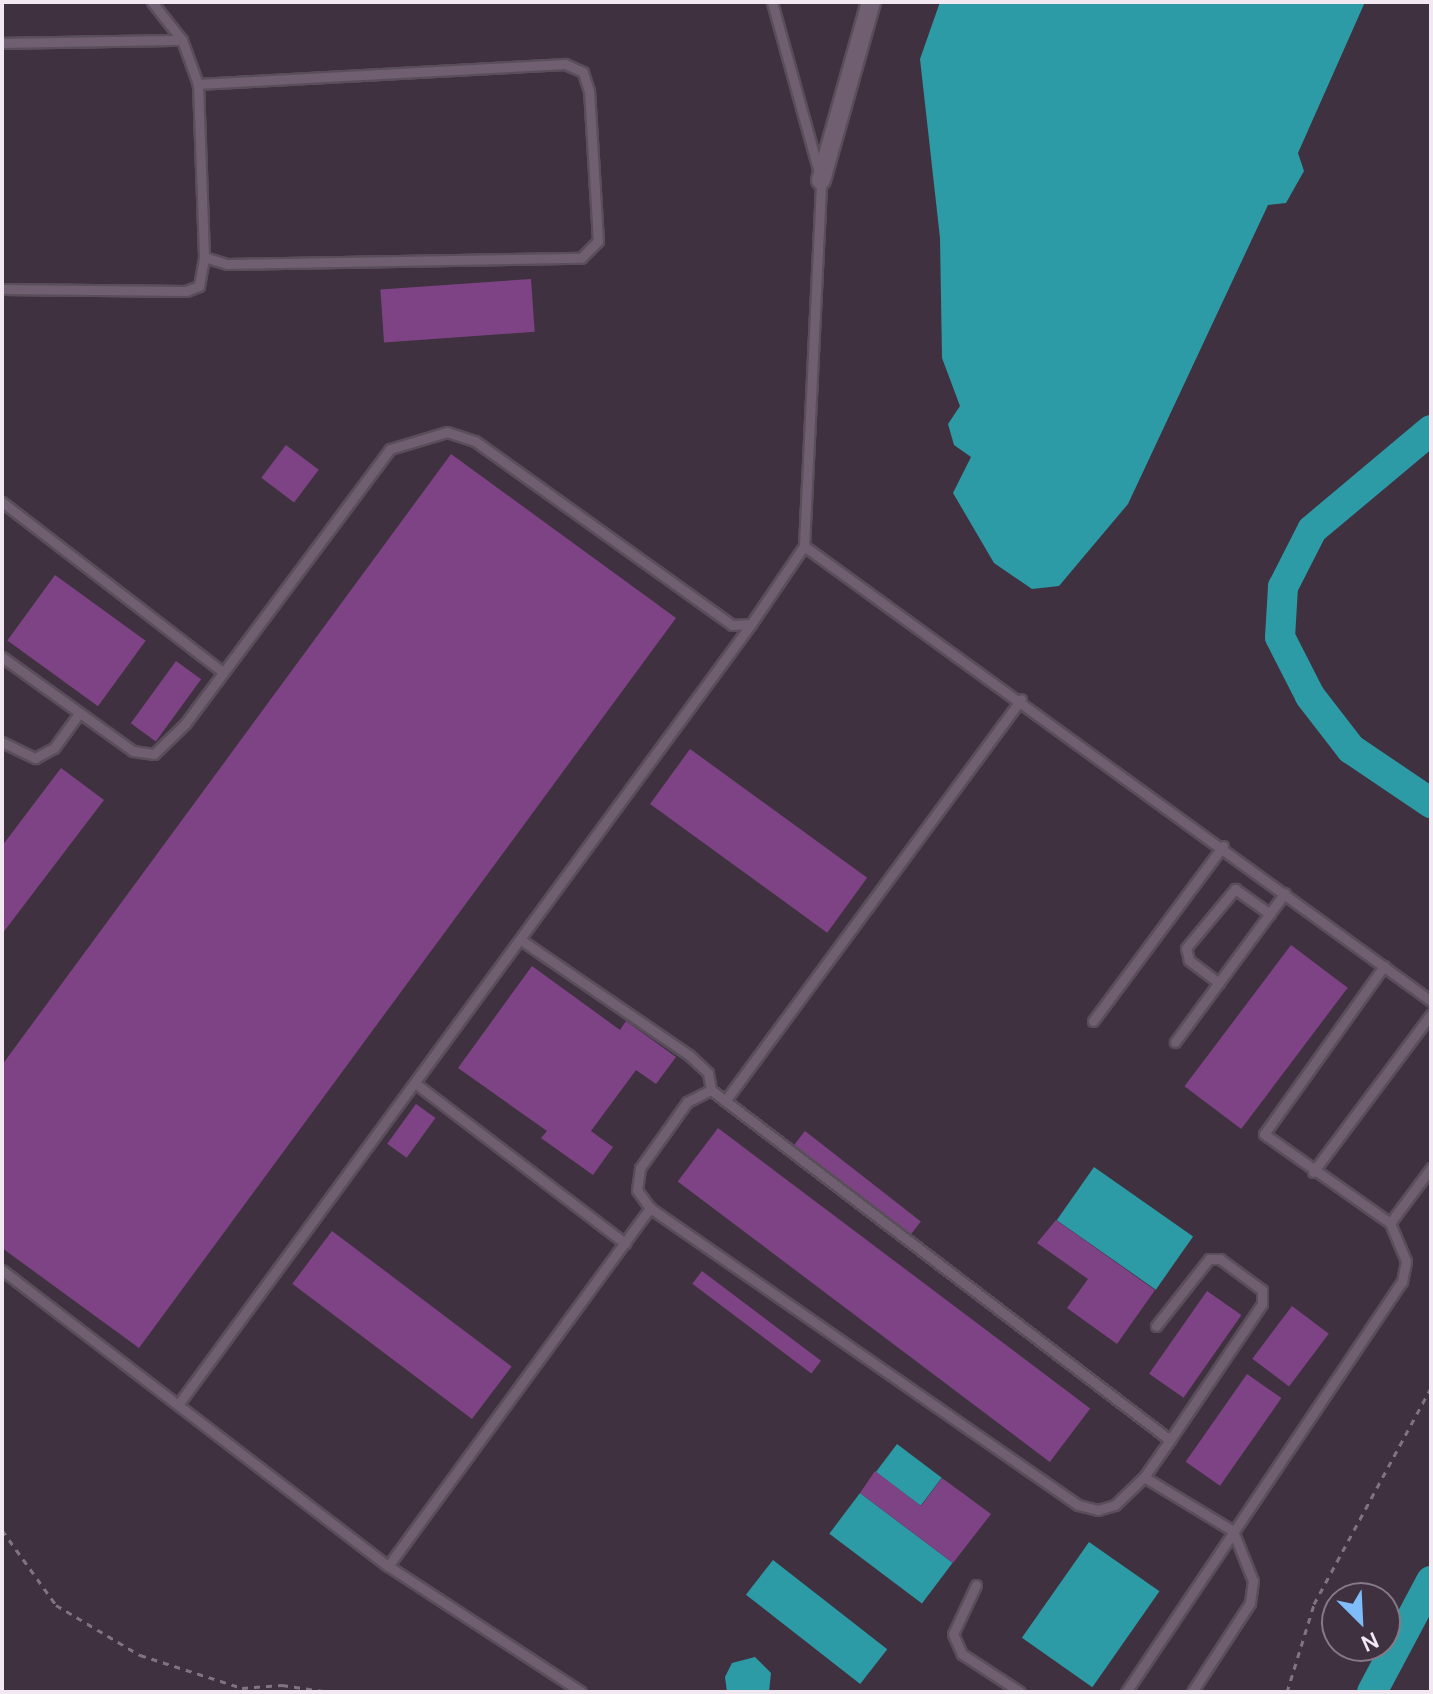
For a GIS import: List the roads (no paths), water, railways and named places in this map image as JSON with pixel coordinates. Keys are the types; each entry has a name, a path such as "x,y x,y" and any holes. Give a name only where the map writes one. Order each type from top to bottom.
{"street":[{"path":"821,180 871,2"}],"lane":[{"path":"2,289 186,291 199,286 204,257 198,84 182,40 152,2"},
{"path":"180,1402 521,940 751,624 804,546 821,180 772,2"},
{"path":"2,43 182,40"},
{"path":"198,84 565,64 583,72 589,91 598,241 581,258 227,264 204,257"},
{"path":"2,657 78,715 133,751 154,754 223,672 390,449 447,432 475,441 732,625 751,624"},
{"path":"2,502 223,672"},
{"path":"804,546 1021,699 1431,1001"},
{"path":"725,1101 1021,699"},
{"path":"2,742 35,758 54,748 78,715"},
{"path":"1093,1021 1223,846"},
{"path":"1219,983 1189,960 1186,948 1235,889 1270,914"},
{"path":"1175,1042 1285,893"},
{"path":"521,940 689,1055 708,1073 711,1090 1170,1440"},
{"path":"1126,1692 1402,1282 1406,1261 1390,1223 1270,1142 1266,1123 1384,966"},
{"path":"1313,1172 1431,1014"},
{"path":"416,1084 625,1243"},
{"path":"711,1090 687,1102 640,1168 637,1190 650,1208 1078,1505 1098,1510 1115,1505 1144,1477 1262,1304 1262,1290 1220,1259 1209,1259 1156,1326"},
{"path":"1390,1223 1431,1168"},
{"path":"388,1566 650,1208"},
{"path":"2,1270 180,1402 388,1566 581,1692"},
{"path":"1144,1477 1233,1531 1253,1581 1250,1603 1192,1692"},
{"path":"976,1585 953,1634 962,1654 1020,1692"}],"water":[{"path":"940,2 1365,2 1298,153 1304,171 1286,203 1268,205 1128,504 1059,586 1032,589 994,563 953,493 971,457 954,445 948,424 960,406 942,358 940,238 920,59"},
{"path":"1094,1167 1193,1236 1156,1290 1057,1220"},
{"path":"897,1444 942,1478 921,1506 876,1472"},
{"path":"860,1493 953,1563 922,1604 829,1534"},
{"path":"1089,1542 1159,1591 1092,1687 1022,1638"},
{"path":"773,1560 887,1649 860,1684 746,1595"},
{"path":"755,1657 771,1673 769,1692 727,1692 725,1677 732,1663"}],"waterway":[{"path":"1431,430 1312,530 1283,587 1280,637 1310,696 1351,749 1431,803"},
{"path":"1372,1692 1431,1581"}]}
